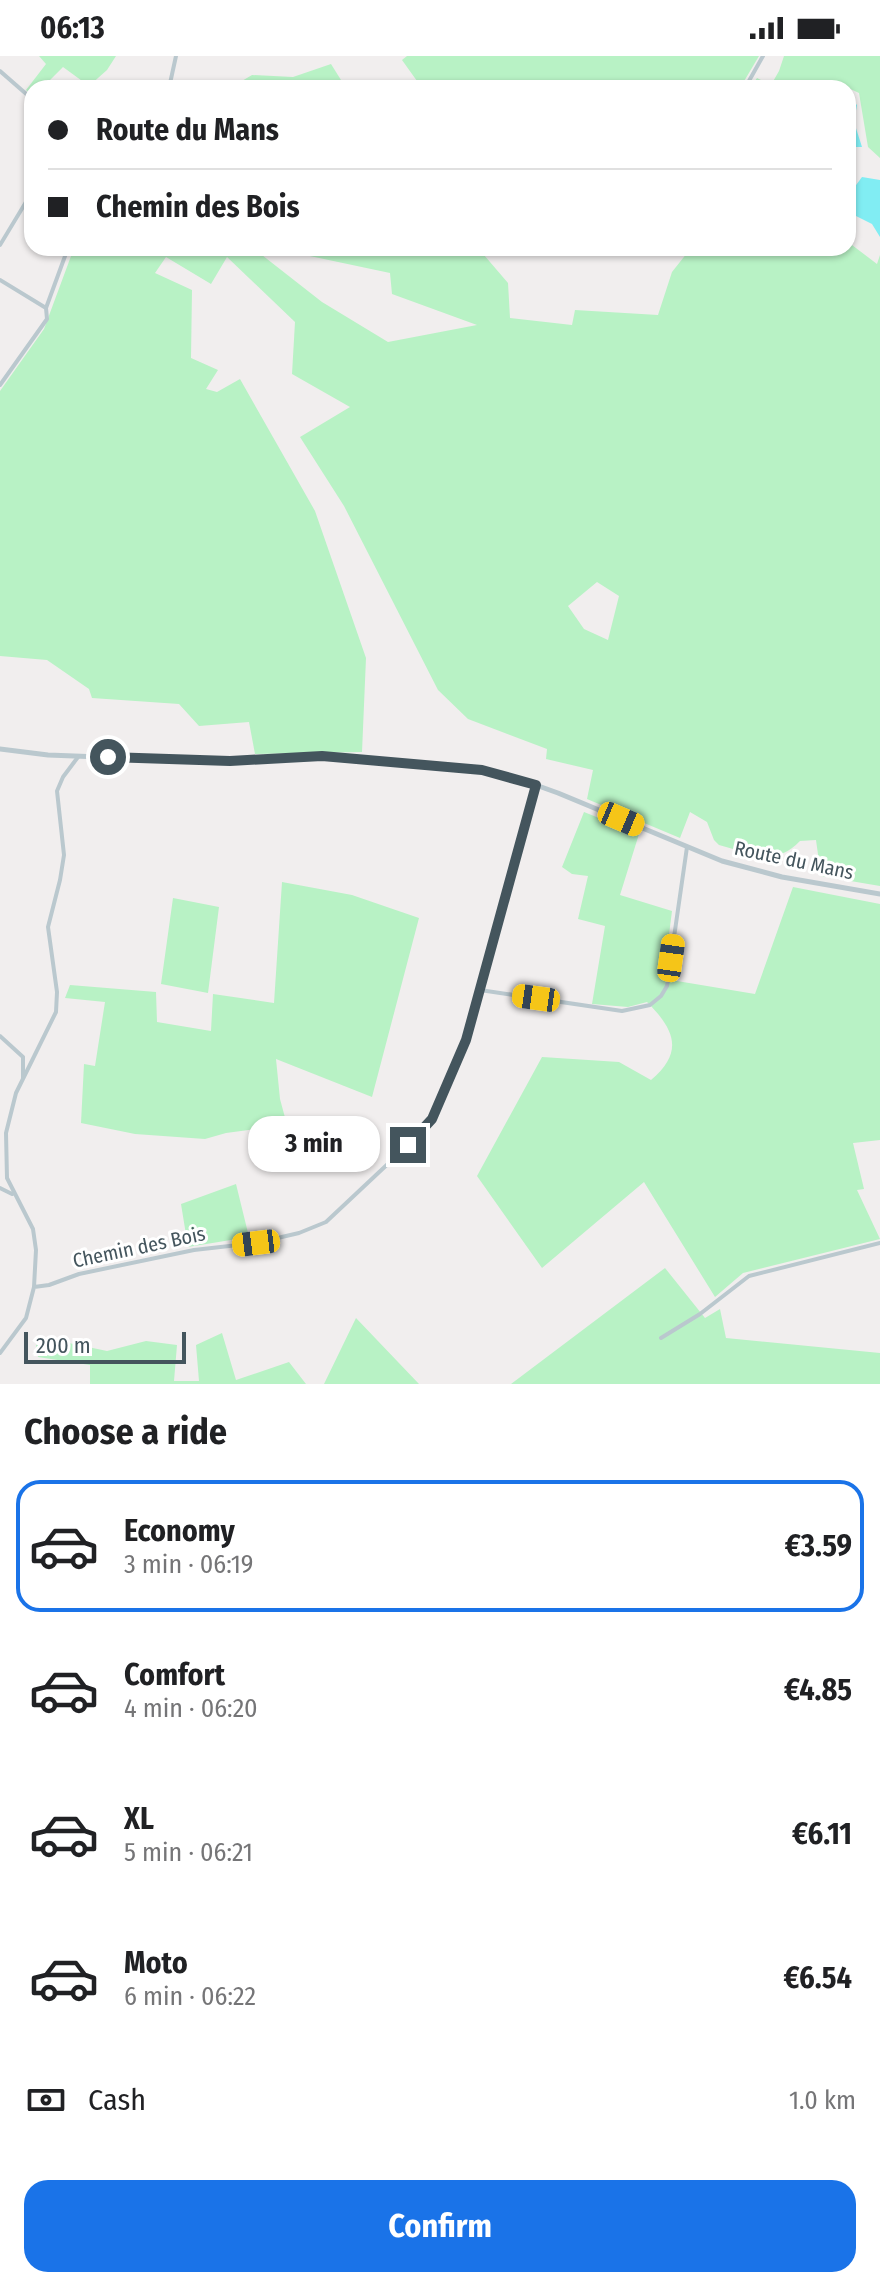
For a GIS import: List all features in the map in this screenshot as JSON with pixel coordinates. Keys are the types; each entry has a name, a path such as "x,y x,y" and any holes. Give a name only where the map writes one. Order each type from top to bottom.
{"street":[{"path":"171,80 176,56"},
{"path":"750,80 763,56"},
{"path":"0,71 24,92"},
{"path":"0,245 24,205"},
{"path":"0,385 47,319 46,308 65,256"},
{"path":"0,280 46,308"},
{"name":"Route du Mans","path":"0,749 78,757 230,761 322,756 482,770 536,785 722,861 764,873 880,894"},
{"path":"0,1353 26,1318 34,1287 36,1250 33,1229 14,1195 6,1166 6,1133 12,1103 54,1019 57,1003 48,927 64,855 57,791 78,757"},
{"name":"Chemin des Bois","path":"34,1287 79,1274 194,1250 256,1243 299,1233 326,1222 432,1119 466,1040 536,785"},
{"path":"480,990 622,1011 650,1005 667,986 687,847"},
{"path":"0,1036 23,1057 34,1058"},
{"path":"23,1057 23,1079"},
{"path":"0,1188 14,1195"},
{"path":"661,1338 700,1314 749,1276 880,1243"}],"green space":[{"path":"39,56 116,56 96,80 81,80 63,67 50,80 34,80 46,64"},
{"path":"407,56 759,56 745,80 416,80 402,60"},
{"path":"784,56 880,56 880,158 868,147 856,80 774,80"},
{"path":"331,64 341,80 244,80 252,75 293,77"},
{"path":"856,248 877,264 880,255 880,886 821,876 816,840 800,841 781,854 752,854 719,845 707,822 690,812 680,838 587,799 593,770 546,759 547,749 468,719 438,690 344,506 300,437 350,407 292,374 295,322 227,257 211,284 166,257 155,273 192,290 191,358 218,370 206,389 217,392 240,379 315,511 366,658 362,752 255,754 249,722 199,726 179,704 92,698 89,689 47,660 0,656 0,391 44,329 71,256 263,256 322,302 388,342 477,325 392,294 390,273 310,256 485,256 508,283 510,318 572,325 575,310 658,315 672,272 685,256 856,256","holes":["597,582 619,596 608,640 584,629 568,606"]},
{"path":"584,812 639,834 620,895 672,911 664,974 677,981 755,994 793,887 880,904 880,1140 853,1143 864,1189 857,1190 880,1239 743,1273 715,1297 644,1182 542,1268 477,1176 542,1057 619,1062 651,1080 668,1060 672,1050 672,1041 664,1022 647,1002 628,1007 592,1004 605,926 578,919 588,876 572,874 562,867"},
{"path":"282,882 352,895 419,918 372,1097 276,1059 280,1099 287,1125 205,1139 135,1134 81,1123 84,1064 95,1066 105,1002 65,998 70,985 156,992 157,1022 211,1031 213,994 274,1003"},
{"path":"173,898 219,907 208,993 161,984"},
{"path":"236,1184 249,1237 188,1247 181,1204"},
{"path":"665,1268 705,1318 720,1309 726,1338 880,1353 880,1384 511,1384"},
{"path":"356,1318 419,1384 324,1384"},
{"path":"222,1333 236,1380 289,1362 306,1384 90,1384 90,1365 38,1357 36,1345 69,1343 107,1351 146,1341 177,1345 174,1381 199,1381 196,1345"}],"water":[{"path":"856,128 862,147 856,147"},
{"path":"862,177 880,180 880,237 872,224 856,216 856,185"}],"route":[{"path":"108,757 230,761 322,756 482,770 536,785 466,1040 432,1119 408,1145"}]}
